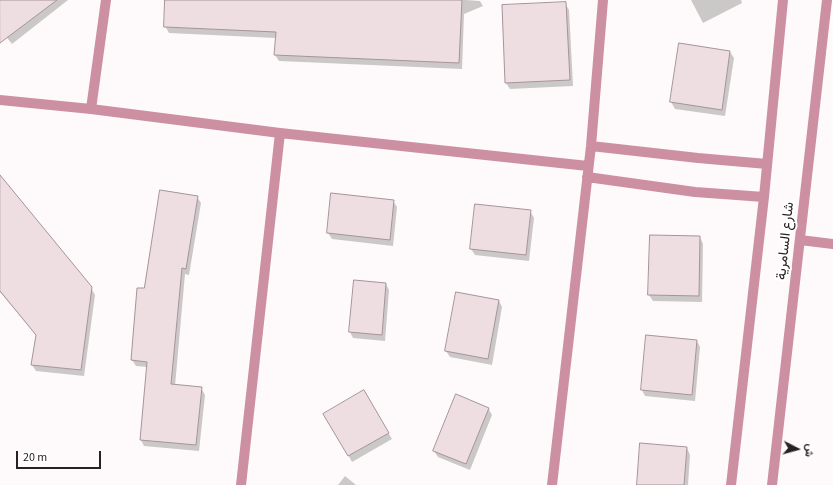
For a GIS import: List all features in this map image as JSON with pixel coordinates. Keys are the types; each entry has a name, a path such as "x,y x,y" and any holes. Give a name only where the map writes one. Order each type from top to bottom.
{"street":[{"path":"91,109 106,0"},
{"path":"552,485 591,146 603,0"},
{"name":"شارع السامرية","path":"731,485 764,198 782,0"},
{"name":"شارع السامرية","path":"772,485 827,0"},
{"path":"0,100 91,109 280,133 588,166"},
{"path":"241,485 280,133"},
{"path":"591,146 693,158 767,164"},
{"path":"587,177 695,192 764,198"},
{"path":"800,240 833,244"}],"building":[{"path":"0,0 57,0 0,43"},
{"path":"165,0 462,0 459,63 274,55 276,32 164,27"},
{"path":"566,2 570,80 505,83 502,5"},
{"path":"679,43 730,51 722,110 670,102"},
{"path":"0,175 92,287 81,370 31,365 36,335 0,291"},
{"path":"160,190 198,196 186,269 182,268 171,384 202,387 196,445 140,440 147,362 131,360 137,288 144,288"},
{"path":"331,193 394,200 390,240 327,233"},
{"path":"475,204 531,210 526,255 470,249"},
{"path":"650,235 700,236 699,296 648,295"},
{"path":"354,280 386,283 382,335 349,332"},
{"path":"456,292 499,300 488,359 445,351"},
{"path":"646,335 697,340 692,395 641,390"},
{"path":"364,390 389,433 348,456 323,414"},
{"path":"456,394 489,408 466,464 433,451"},
{"path":"640,443 687,447 684,485 637,485"}]}
